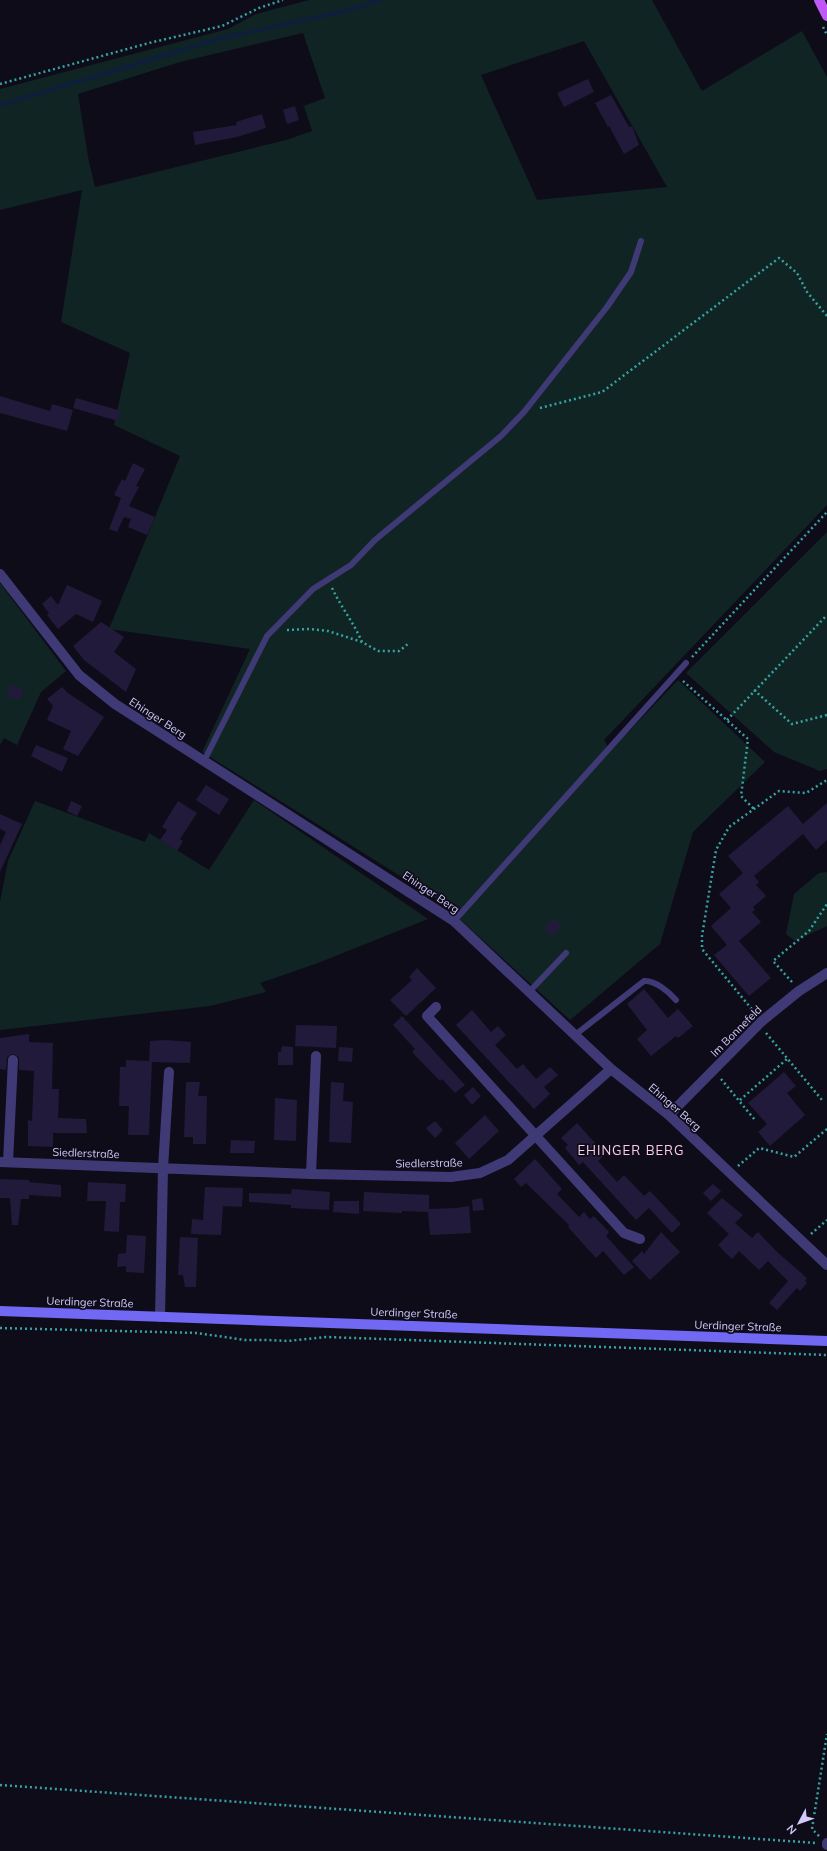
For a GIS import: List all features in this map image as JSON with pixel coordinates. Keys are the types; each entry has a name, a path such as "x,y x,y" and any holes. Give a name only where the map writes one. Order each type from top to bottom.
{"main road":[{"path":"819,0 827,16"},
{"name":"Uerdinger Straße","path":"0,1311 827,1341"}],"street":[{"name":"Ehinger Berg","path":"0,574 79,675 115,704 454,921 611,1069 669,1115 827,1264"},
{"name":"Im Bonnefeld","path":"669,1115 760,1023 799,990 827,973"},
{"path":"436,1007 427,1016 624,1233 640,1239"},
{"path":"311,1174 316,1056"},
{"name":"Siedlerstraße","path":"13,1060 4,1162 311,1174 450,1177 480,1173 508,1160 611,1069"},
{"path":"160,1317 163,1168 169,1072"}],"lane":[{"path":"204,761 267,636 313,589 351,565 375,540 501,436 524,412 607,307 631,272 641,241"},
{"path":"454,921 686,663"},
{"path":"529,992 566,953"},
{"path":"575,1035 644,981 649,981 669,993 676,1000"}],"path":[{"path":"0,84 150,43 222,26 259,8 283,0"},
{"path":"524,412 602,392 779,258 797,273 807,292 827,316"},
{"path":"686,663 827,512"},
{"path":"328,580 342,607 355,626 362,642"},
{"path":"726,720 827,615"},
{"path":"267,636 284,630 309,629 328,631 362,642 378,651 399,651 408,644"},
{"path":"676,674 748,739 741,796 754,809"},
{"path":"754,690 792,724 827,715"},
{"path":"822,1100 787,1059 702,949 702,936 716,850 729,827 779,791 806,793 827,780"},
{"path":"799,990 773,961 809,931 827,904"},
{"path":"740,1100 787,1059"},
{"path":"714,1070 755,1120"},
{"path":"730,1172 759,1148 794,1157 827,1129"},
{"path":"803,1241 827,1220"},
{"path":"0,1328 197,1333 245,1340 288,1341 326,1337 827,1355"},
{"path":"827,1734 812,1829 827,1844"},
{"path":"0,1786 827,1844"}],"green space":[{"path":"309,0 652,0 702,91 802,31 827,77 827,505 604,740 610,751 678,680 765,762 693,832 660,944 570,1020 440,901 202,752 250,649 109,629 180,456 114,425 130,353 61,322 82,190 0,210 0,89 228,29 256,14","holes":["303,33 325,98 304,106 312,131 286,140 95,187 88,157 78,94 180,62","584,41 667,187 537,200 481,75"]},
{"path":"827,532 827,769 820,771 774,752 686,673"},
{"path":"0,583 66,671 41,692 17,745 4,738 0,745"},
{"path":"254,800 428,919 318,963 260,983 266,992 210,1006 0,1030 0,902 8,861 35,801 145,842 149,833 209,870"},
{"path":"827,872 827,926 795,941 786,934 794,894 819,873"}],"building":[{"path":"588,79 594,92 564,107 557,93"},
{"path":"611,95 629,127 632,126 639,145 624,154 595,103"},
{"path":"295,106 299,120 287,124 283,110"},
{"path":"262,114 266,128 237,137 195,145 193,132 237,125 236,122"},
{"path":"0,396 50,411 52,404 73,410 67,431 0,413"},
{"path":"76,398 121,411 118,421 73,408"},
{"path":"133,463 145,469 136,486 139,487 129,506 155,517 147,535 128,527 131,519 124,517 117,532 109,529 121,498 114,495 122,479 125,481"},
{"path":"67,585 102,601 93,622 76,614 58,629 47,615 49,613 42,604 51,596 58,605"},
{"path":"101,622 124,637 114,652 136,669 126,692 84,660 73,646"},
{"path":"12,684 24,691 19,699 6,695"},
{"path":"62,687 68,693 104,717 78,756 63,749 71,731 47,720 53,706 47,699"},
{"path":"36,745 68,758 62,772 31,756"},
{"path":"206,785 229,799 219,815 196,800"},
{"path":"71,801 82,806 77,816 67,811"},
{"path":"178,801 197,813 180,839 183,841 177,851 160,840 167,830 162,827"},
{"path":"827,803 827,840 816,850 803,834 754,876 759,882 756,885 766,896 753,907 755,910 752,912 761,922 739,941 771,978 749,996 714,955 727,945 711,926 731,908 719,894 743,873 728,856 788,806 803,824"},
{"path":"0,814 22,824 0,872 0,845 6,832 0,829"},
{"path":"554,918 562,926 552,936 544,928"},
{"path":"417,968 436,988 406,1016 390,1000 412,980 409,977"},
{"path":"644,989 668,1018 678,1009 693,1026 678,1038 676,1036 651,1056 637,1039 647,1030 627,1004"},
{"path":"472,1010 491,1032 498,1026 506,1035 495,1045 517,1069 523,1064 536,1079 550,1067 558,1075 544,1087 550,1094 534,1109 456,1025"},
{"path":"402,1016 465,1085 455,1093 442,1079 440,1081 412,1052 415,1049 393,1025"},
{"path":"296,1025 337,1026 336,1048 295,1046"},
{"path":"29,1034 29,1042 53,1043 52,1089 59,1089 58,1118 86,1119 87,1133 53,1133 53,1147 28,1146 28,1120 32,1121 34,1071 19,1070 19,1057 13,1054 7,1057 6,1070 0,1069 0,1038"},
{"path":"166,1040 191,1042 190,1063 152,1062 149,1135 128,1135 129,1106 119,1106 120,1067 126,1067 126,1060 149,1061 150,1041"},
{"path":"282,1046 293,1047 293,1065 278,1065 278,1052 281,1052"},
{"path":"339,1047 353,1048 352,1062 338,1061"},
{"path":"784,1072 796,1086 787,1093 805,1115 770,1146 758,1132 767,1124 748,1103"},
{"path":"186,1082 200,1082 198,1096 207,1096 206,1144 193,1144 193,1137 184,1137"},
{"path":"331,1082 344,1083 343,1101 353,1102 351,1143 329,1142"},
{"path":"473,1087 481,1096 472,1105 464,1095"},
{"path":"275,1098 297,1100 296,1141 274,1140"},
{"path":"485,1115 499,1131 469,1159 455,1143"},
{"path":"435,1121 443,1130 435,1138 426,1128"},
{"path":"577,1123 605,1154 598,1161 617,1182 624,1175 644,1196 650,1191 681,1224 672,1233 649,1208 636,1220 583,1162 579,1165 565,1148 568,1145 561,1138"},
{"path":"231,1140 255,1141 254,1153 230,1153"},
{"path":"535,1159 562,1189 557,1194 579,1217 584,1212 590,1219 594,1216 609,1232 606,1236 634,1267 624,1275 603,1251 596,1258 568,1227 569,1225 526,1183 521,1187 514,1179"},
{"path":"0,1179 29,1180 29,1182 61,1185 61,1197 29,1195 29,1199 21,1199 18,1225 12,1225 10,1198 0,1198"},
{"path":"88,1182 126,1184 125,1202 120,1202 119,1232 104,1231 106,1201 87,1201"},
{"path":"713,1184 721,1191 711,1201 703,1193"},
{"path":"205,1187 243,1188 242,1207 223,1206 221,1235 191,1234 192,1219 203,1220"},
{"path":"292,1189 330,1192 329,1210 291,1208 291,1205 249,1202 249,1193 291,1194"},
{"path":"364,1192 429,1195 429,1209 469,1206 471,1233 430,1235 428,1212 402,1211 402,1213 363,1211"},
{"path":"482,1198 484,1210 473,1211 472,1200"},
{"path":"722,1198 743,1215 735,1223 752,1238 758,1232 777,1252 807,1278 805,1281 807,1283 800,1291 797,1288 777,1310 769,1303 788,1281 768,1261 759,1270 739,1251 732,1259 718,1245 729,1234 707,1213"},
{"path":"334,1201 359,1201 359,1214 333,1212"},
{"path":"661,1232 680,1252 650,1280 632,1261 642,1251 644,1254"},
{"path":"127,1235 146,1236 144,1273 126,1272 126,1266 117,1267 118,1254 126,1253"},
{"path":"180,1237 198,1238 196,1287 185,1287 183,1275 178,1275"}],"waterway":[{"path":"0,105 222,38 349,10 381,0"}],"district":[{"name":"EHINGER BERG","path":"631,1150"}]}
